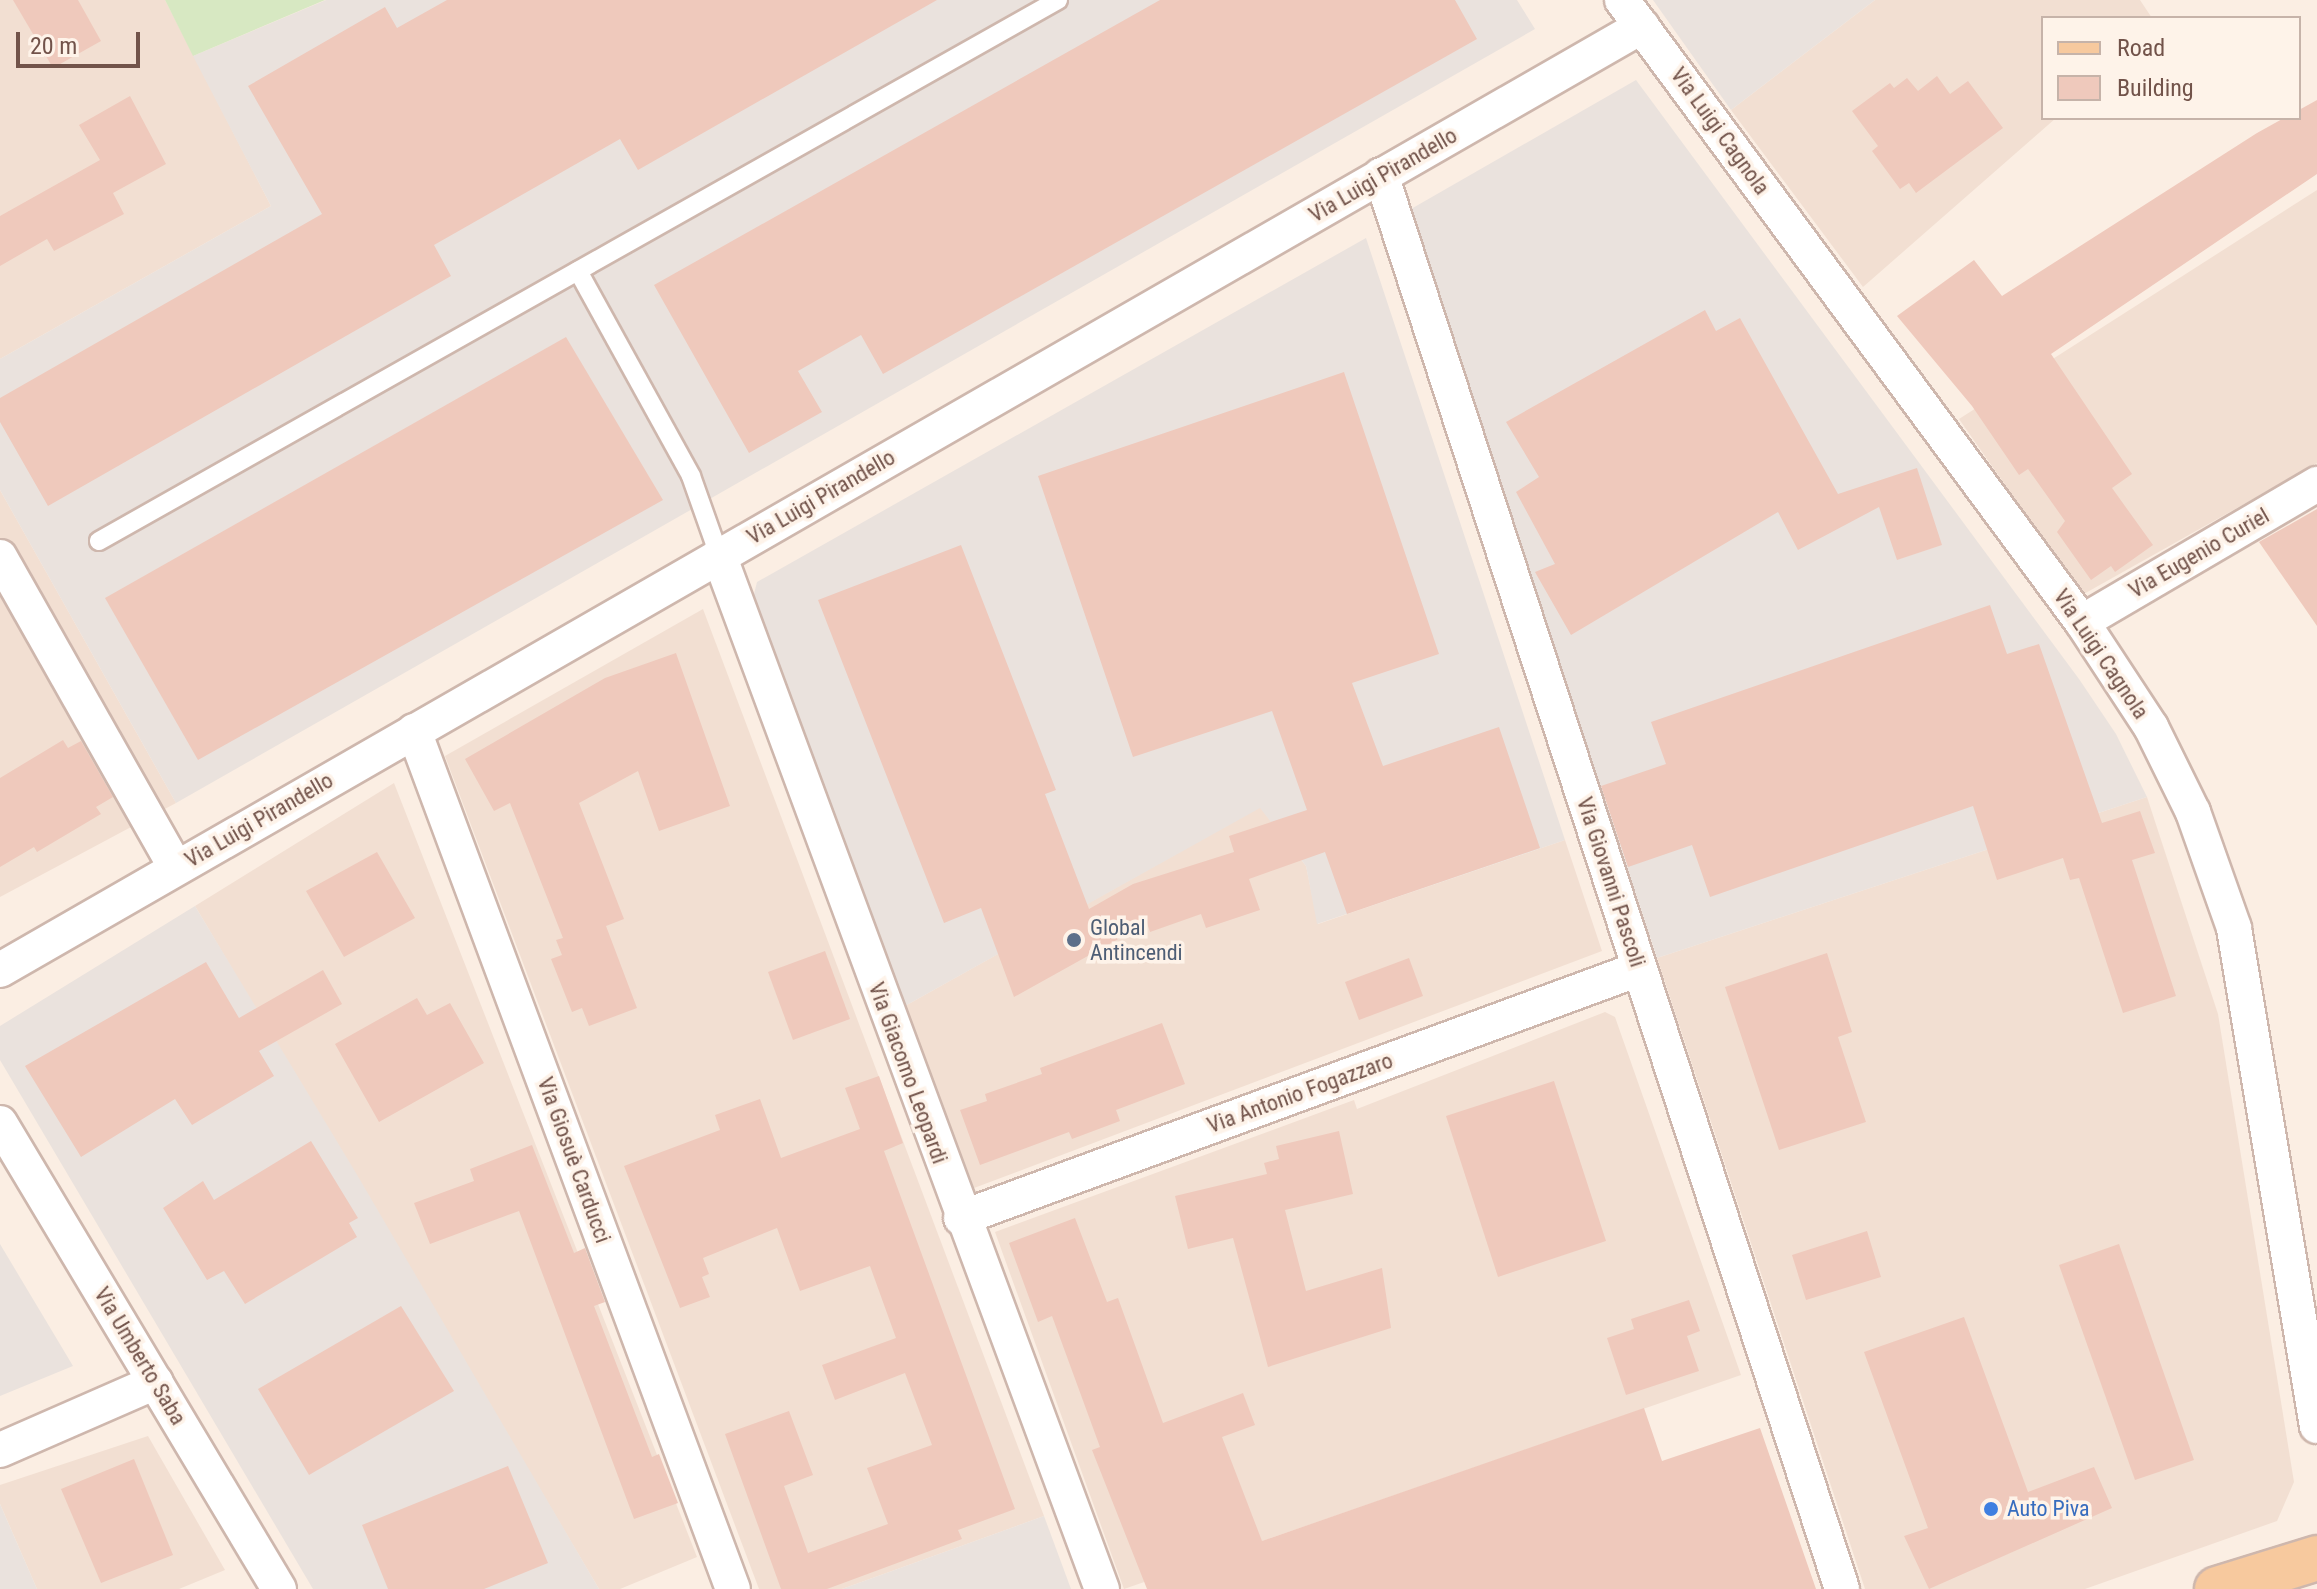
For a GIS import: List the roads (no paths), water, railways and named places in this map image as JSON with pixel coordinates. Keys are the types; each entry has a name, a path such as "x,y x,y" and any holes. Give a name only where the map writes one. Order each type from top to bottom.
{"main road":[{"path":"2217,1589 2317,1558"}],"street":[{"name":"Via Luigi Pirandello","path":"0,970 1381,175 1632,13"},
{"name":"Via Luigi Cagnola","path":"1632,13 2082,622 2151,727 2193,812 2234,928 2317,1426"},
{"name":"Via Giovanni Pascoli","path":"1381,175 1842,1589"},
{"name":"Via Eugenio Curiel","path":"2082,622 2317,484"},
{"name":"Via Giacomo Leopardi","path":"719,555 961,1218 1102,1589"},
{"path":"0,557 176,868"},
{"name":"Via Giosuè Carducci","path":"414,731 723,1586"},
{"name":"Via Antonio Fogazzaro","path":"961,1218 1639,969"},
{"name":"Via Umberto Saba","path":"0,1123 279,1589"},
{"path":"0,1450 156,1382"}],"lane":[{"path":"99,541 1058,0"},
{"path":"578,271 691,476 719,555"}],"place":[{"name":"Global Antincendi","path":"1074,940"},
{"name":"Auto Piva","path":"1991,1509"}]}
